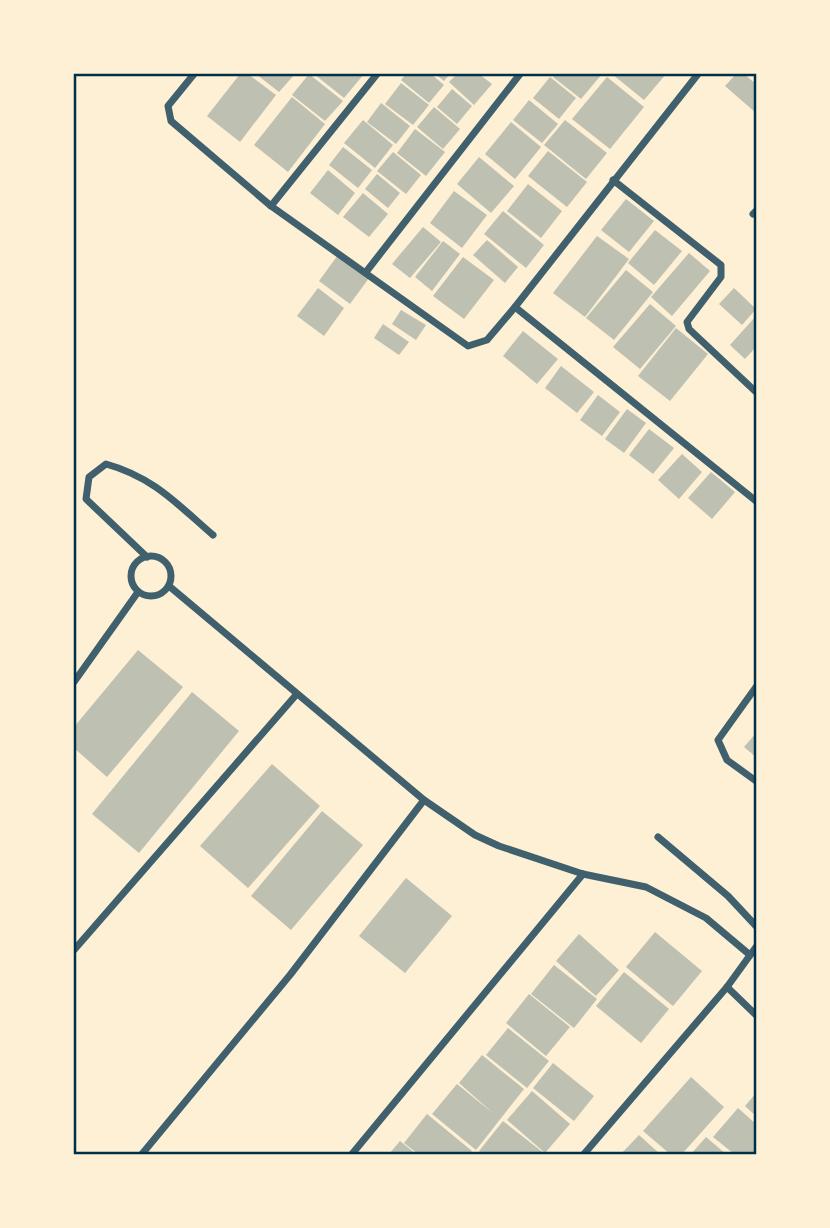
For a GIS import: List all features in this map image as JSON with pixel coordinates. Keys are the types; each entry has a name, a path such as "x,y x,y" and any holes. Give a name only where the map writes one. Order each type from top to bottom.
{"street":[{"path":"194,74 171,99 168,115 171,121 271,206 468,346 487,340 516,307 698,74"},
{"path":"271,206 377,74"},
{"path":"366,272 520,74"},
{"path":"613,180 721,265 721,278 687,322 690,329 757,392"},
{"path":"516,307 757,501"},
{"path":"146,557 86,499 89,477 106,464 134,472 153,482 213,535"},
{"path":"138,592 130,576 133,567 146,557 155,557 169,568 169,586 424,800 487,841 583,874 646,887 706,918 750,955"},
{"path":"138,592 155,596 169,586"},
{"path":"74,682 138,592"},
{"path":"757,687 718,740 727,760 757,781"},
{"path":"74,950 296,695"},
{"path":"142,1154 290,975 424,800"},
{"path":"658,837 728,896 757,926"},
{"path":"352,1154 583,874"},
{"path":"584,1154 727,987 757,947"},
{"path":"727,987 757,1015"}],"building":[{"path":"240,74 248,74 276,95 240,142 207,116"},
{"path":"256,74 295,74 279,92"},
{"path":"309,74 343,101 325,121 292,95"},
{"path":"314,74 364,74 344,98"},
{"path":"406,74 431,74 444,85 429,103 401,80"},
{"path":"435,74 450,74 444,81"},
{"path":"457,74 479,74 492,84 474,105 449,82"},
{"path":"556,74 602,74 581,99 553,77"},
{"path":"612,74 666,74 644,100"},
{"path":"736,74 744,74 756,84 756,113 725,86"},
{"path":"550,77 576,98 559,119 533,98"},
{"path":"607,77 644,107 610,149 572,119"},
{"path":"401,83 429,105 413,125 385,104"},
{"path":"452,89 472,106 457,124 437,107"},
{"path":"292,97 325,124 288,172 254,145"},
{"path":"529,100 558,124 542,143 513,120"},
{"path":"381,103 410,126 396,144 367,122"},
{"path":"434,107 460,129 443,149 417,127"},
{"path":"363,120 393,145 375,168 344,143"},
{"path":"565,120 607,153 586,179 544,145"},
{"path":"511,122 541,147 515,179 485,154"},
{"path":"415,129 445,152 426,176 397,153"},
{"path":"343,147 372,170 358,188 329,165"},
{"path":"548,151 587,182 567,207 528,176"},
{"path":"393,152 421,175 406,194 377,171"},
{"path":"479,157 514,186 491,213 457,184"},
{"path":"328,170 355,193 338,215 310,193"},
{"path":"377,174 400,193 388,208 365,189"},
{"path":"528,184 562,211 541,238 507,211"},
{"path":"454,191 487,215 462,248 430,223"},
{"path":"363,193 388,214 369,237 343,217"},
{"path":"626,199 654,221 629,252 601,230"},
{"path":"503,211 544,245 526,268 484,234"},
{"path":"423,227 441,242 410,278 392,264"},
{"path":"655,230 682,251 654,285 628,263"},
{"path":"597,236 629,259 585,317 553,293"},
{"path":"487,240 518,267 505,283 473,255"},
{"path":"443,241 460,254 432,291 415,277"},
{"path":"689,253 710,271 672,316 651,297"},
{"path":"338,255 369,278 350,304 319,281"},
{"path":"463,257 494,280 464,319 433,296"},
{"path":"626,270 653,292 614,340 586,318"},
{"path":"318,288 344,308 324,336 297,316"},
{"path":"734,288 756,309 742,325 719,304"},
{"path":"650,304 676,326 640,369 613,347"},
{"path":"401,310 426,325 416,340 392,324"},
{"path":"756,316 756,347 745,359 730,345"},
{"path":"383,324 409,342 399,355 374,338"},
{"path":"676,328 708,354 670,401 638,376"},
{"path":"523,331 558,359 537,384 503,356"},
{"path":"561,366 594,392 577,413 545,388"},
{"path":"598,395 620,412 602,436 580,420"},
{"path":"627,409 646,423 624,453 605,439"},
{"path":"649,429 674,448 653,474 629,455"},
{"path":"682,454 702,472 679,499 658,480"},
{"path":"711,472 735,492 712,519 688,498"},
{"path":"138,650 183,687 107,777 74,748 74,727"},
{"path":"192,692 239,731 139,853 92,814"},
{"path":"756,733 756,757 744,747"},
{"path":"272,764 320,806 248,888 200,846"},
{"path":"322,811 363,845 291,930 251,896"},
{"path":"406,878 452,916 405,973 359,936"},
{"path":"655,932 702,971 673,1006 626,967"},
{"path":"579,934 619,970 596,996 556,961"},
{"path":"554,965 597,999 574,1028 531,994"},
{"path":"624,972 669,1009 641,1043 596,1006"},
{"path":"529,994 570,1027 546,1056 506,1023"},
{"path":"508,1028 549,1061 527,1088 486,1055"},
{"path":"482,1055 524,1089 476,1150 432,1114 457,1084 494,1114 459,1083"},
{"path":"553,1063 594,1096 574,1121 533,1088"},
{"path":"691,1077 724,1107 682,1154 670,1154 643,1131"},
{"path":"532,1091 570,1124 545,1153 507,1120"},
{"path":"756,1093 756,1116 745,1106"},
{"path":"738,1108 756,1124 756,1154 734,1154 713,1137"},
{"path":"427,1114 472,1151 469,1154 418,1154 404,1143"},
{"path":"503,1121 545,1154 483,1154 479,1151"},
{"path":"639,1135 660,1154 621,1154"},
{"path":"706,1137 726,1154 691,1154"},
{"path":"400,1141 416,1154 389,1154"}]}
